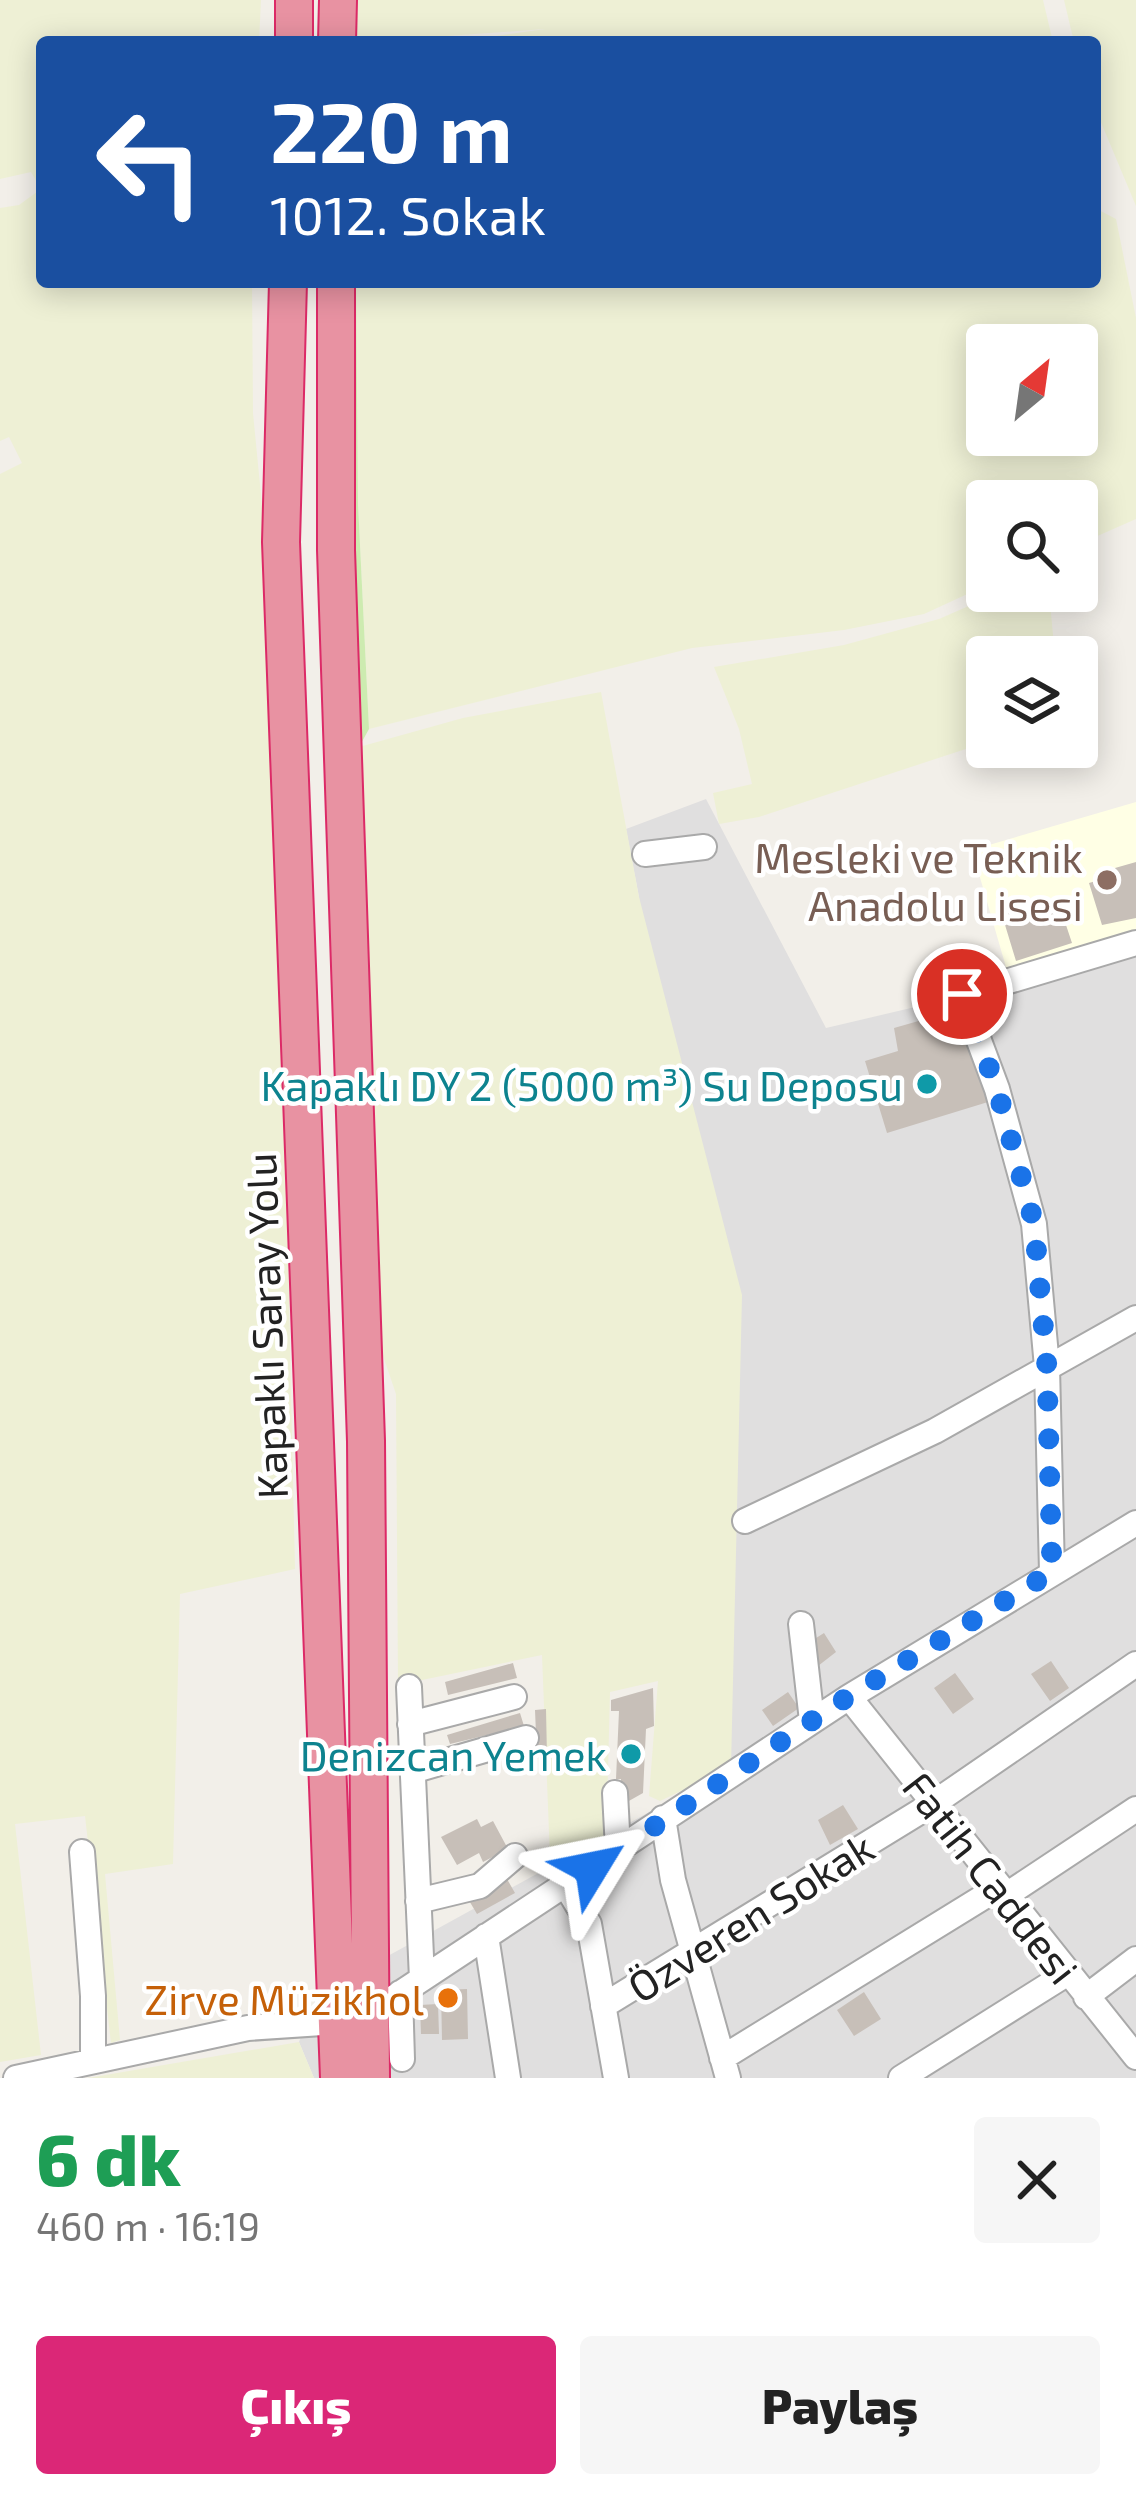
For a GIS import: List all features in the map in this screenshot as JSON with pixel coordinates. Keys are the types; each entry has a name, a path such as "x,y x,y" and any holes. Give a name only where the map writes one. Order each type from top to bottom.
{"highway":[{"path":"294,0 294,36"},
{"path":"337,36 338,0"},
{"name":"Kapaklı Saray Yolu","path":"289,288 281,542 377,2050"},
{"name":"Kapaklı Saray Yolu","path":"336,288 336,550 366,1441 377,2050"},
{"name":"Kapaklı Saray Yolu","path":"339,2078 377,2050"}],"street":[{"path":"646,854 704,847"},
{"path":"1052,1572 1047,1367 1034,1223 997,1089 962,994 1136,943"},
{"path":"745,1521 935,1431 1136,1318"},
{"path":"377,2050 411,1986 849,1696 1136,1523"},
{"path":"801,1624 812,1721"},
{"name":"Özveren Sokak","path":"603,2006 934,1804 1136,1664"},
{"path":"377,2050 411,1986 418,1901 409,1687"},
{"name":"Fatih Caddesi","path":"849,1696 1136,2057"},
{"path":"410,1724 514,1697"},
{"path":"412,1771 526,1738"},
{"path":"615,1793 618,1850"},
{"path":"663,1818 691,1951 725,2068 1136,1809"},
{"path":"82,1852 93,2061"},
{"path":"418,1901 480,1886 515,1856"},
{"path":"566,1886 590,1924 616,2078"},
{"path":"486,1936 508,2078"},
{"path":"1086,1997 1136,1960"},
{"path":"901,2078 1068,1973"},
{"path":"16,2078 248,2028 377,2050"}],"shaded area":[{"path":"0,0 261,0 259,36 36,36 36,180 31,172 0,179"},
{"path":"355,0 1043,0 1052,36 497,36 545,29 358,36"},
{"path":"1064,0 1136,0 1136,206 1101,122 1101,36 1073,36"},
{"path":"36,193 36,288 252,288 253,413 274,628 295,1569 180,1594 173,1864 105,1874 120,2040 111,2043 85,1816 15,1824 41,2055 0,2062 0,474 22,463 9,437 0,441 0,208 19,205"},
{"path":"1101,211 1116,219 1136,318 1136,519 1098,536 1098,480 966,480 966,595 924,614 844,630 692,648 369,729 358,504 356,288 1101,288"},
{"path":"966,607 966,612 1051,612 1053,636 966,636 966,749 759,817 719,824 713,793 752,784 739,729 714,667 844,645"},
{"path":"601,692 639,897 742,1295 731,1767 660,1801 649,1796 658,1681 610,1692 606,1850 551,1883 542,1655 398,1685 396,1394 377,1338 359,747 463,718"},
{"path":"706,799 826,1028 1136,955 1136,2078 314,2078 299,2042 317,1995 731,1767 639,897 626,829"},
{"path":"1136,802 1136,936 1008,974 972,850"},
{"path":"299,2042 314,2078 88,2078"}],"green space":[{"path":"343,288 356,288 358,504 369,729 359,747"}],"building":[{"path":"1136,862 1136,918 1102,925 1089,883 1096,881 1094,874"},
{"path":"1057,898 1072,943 1016,961 1002,915"},
{"name":"Kapaklı DY 2 (5000 m³) Su Deposu","path":"929,1018 939,1038 966,1030 988,1102 887,1133 865,1061 898,1051 894,1028"},
{"path":"824,1633 836,1652 818,1666 805,1645"},
{"path":"1051,1661 1069,1688 1050,1701 1031,1674"},
{"path":"513,1663 517,1678 448,1695 445,1682"},
{"path":"955,1673 974,1699 953,1714 934,1688"},
{"name":"Denizcan Yemek","path":"653,1688 654,1726 646,1729 643,1793 620,1806 621,1779 616,1779 619,1711 611,1711 611,1700"},
{"path":"788,1692 799,1708 773,1726 762,1710"},
{"path":"546,1709 547,1757 537,1758 535,1710"},
{"path":"520,1713 524,1726 450,1744 447,1735"},
{"path":"843,1805 858,1829 830,1845 818,1820"},
{"path":"477,1819 481,1827 493,1821 508,1849 483,1862 479,1853 457,1865 441,1837"},
{"path":"499,1865 515,1893 477,1914 461,1887"},
{"path":"467,1989 468,2039 442,2040 441,1990"},
{"path":"864,1992 881,2019 854,2036 837,2010"},
{"path":"438,2004 439,2034 421,2034 420,2005"}],"place":[{"name":"Mesleki ve Teknik Anadolu Lisesi","path":"1107,880"},
{"name":"Kapaklı DY 2 (5000 m³) Su Deposu","path":"927,1084"},
{"name":"Denizcan Yemek","path":"631,1754"},
{"name":"Zirve Müzikhol","path":"448,1998"}],"route":[{"path":"592,1868 849,1696 1052,1572 1047,1367 1034,1223 997,1089 962,994"}]}
